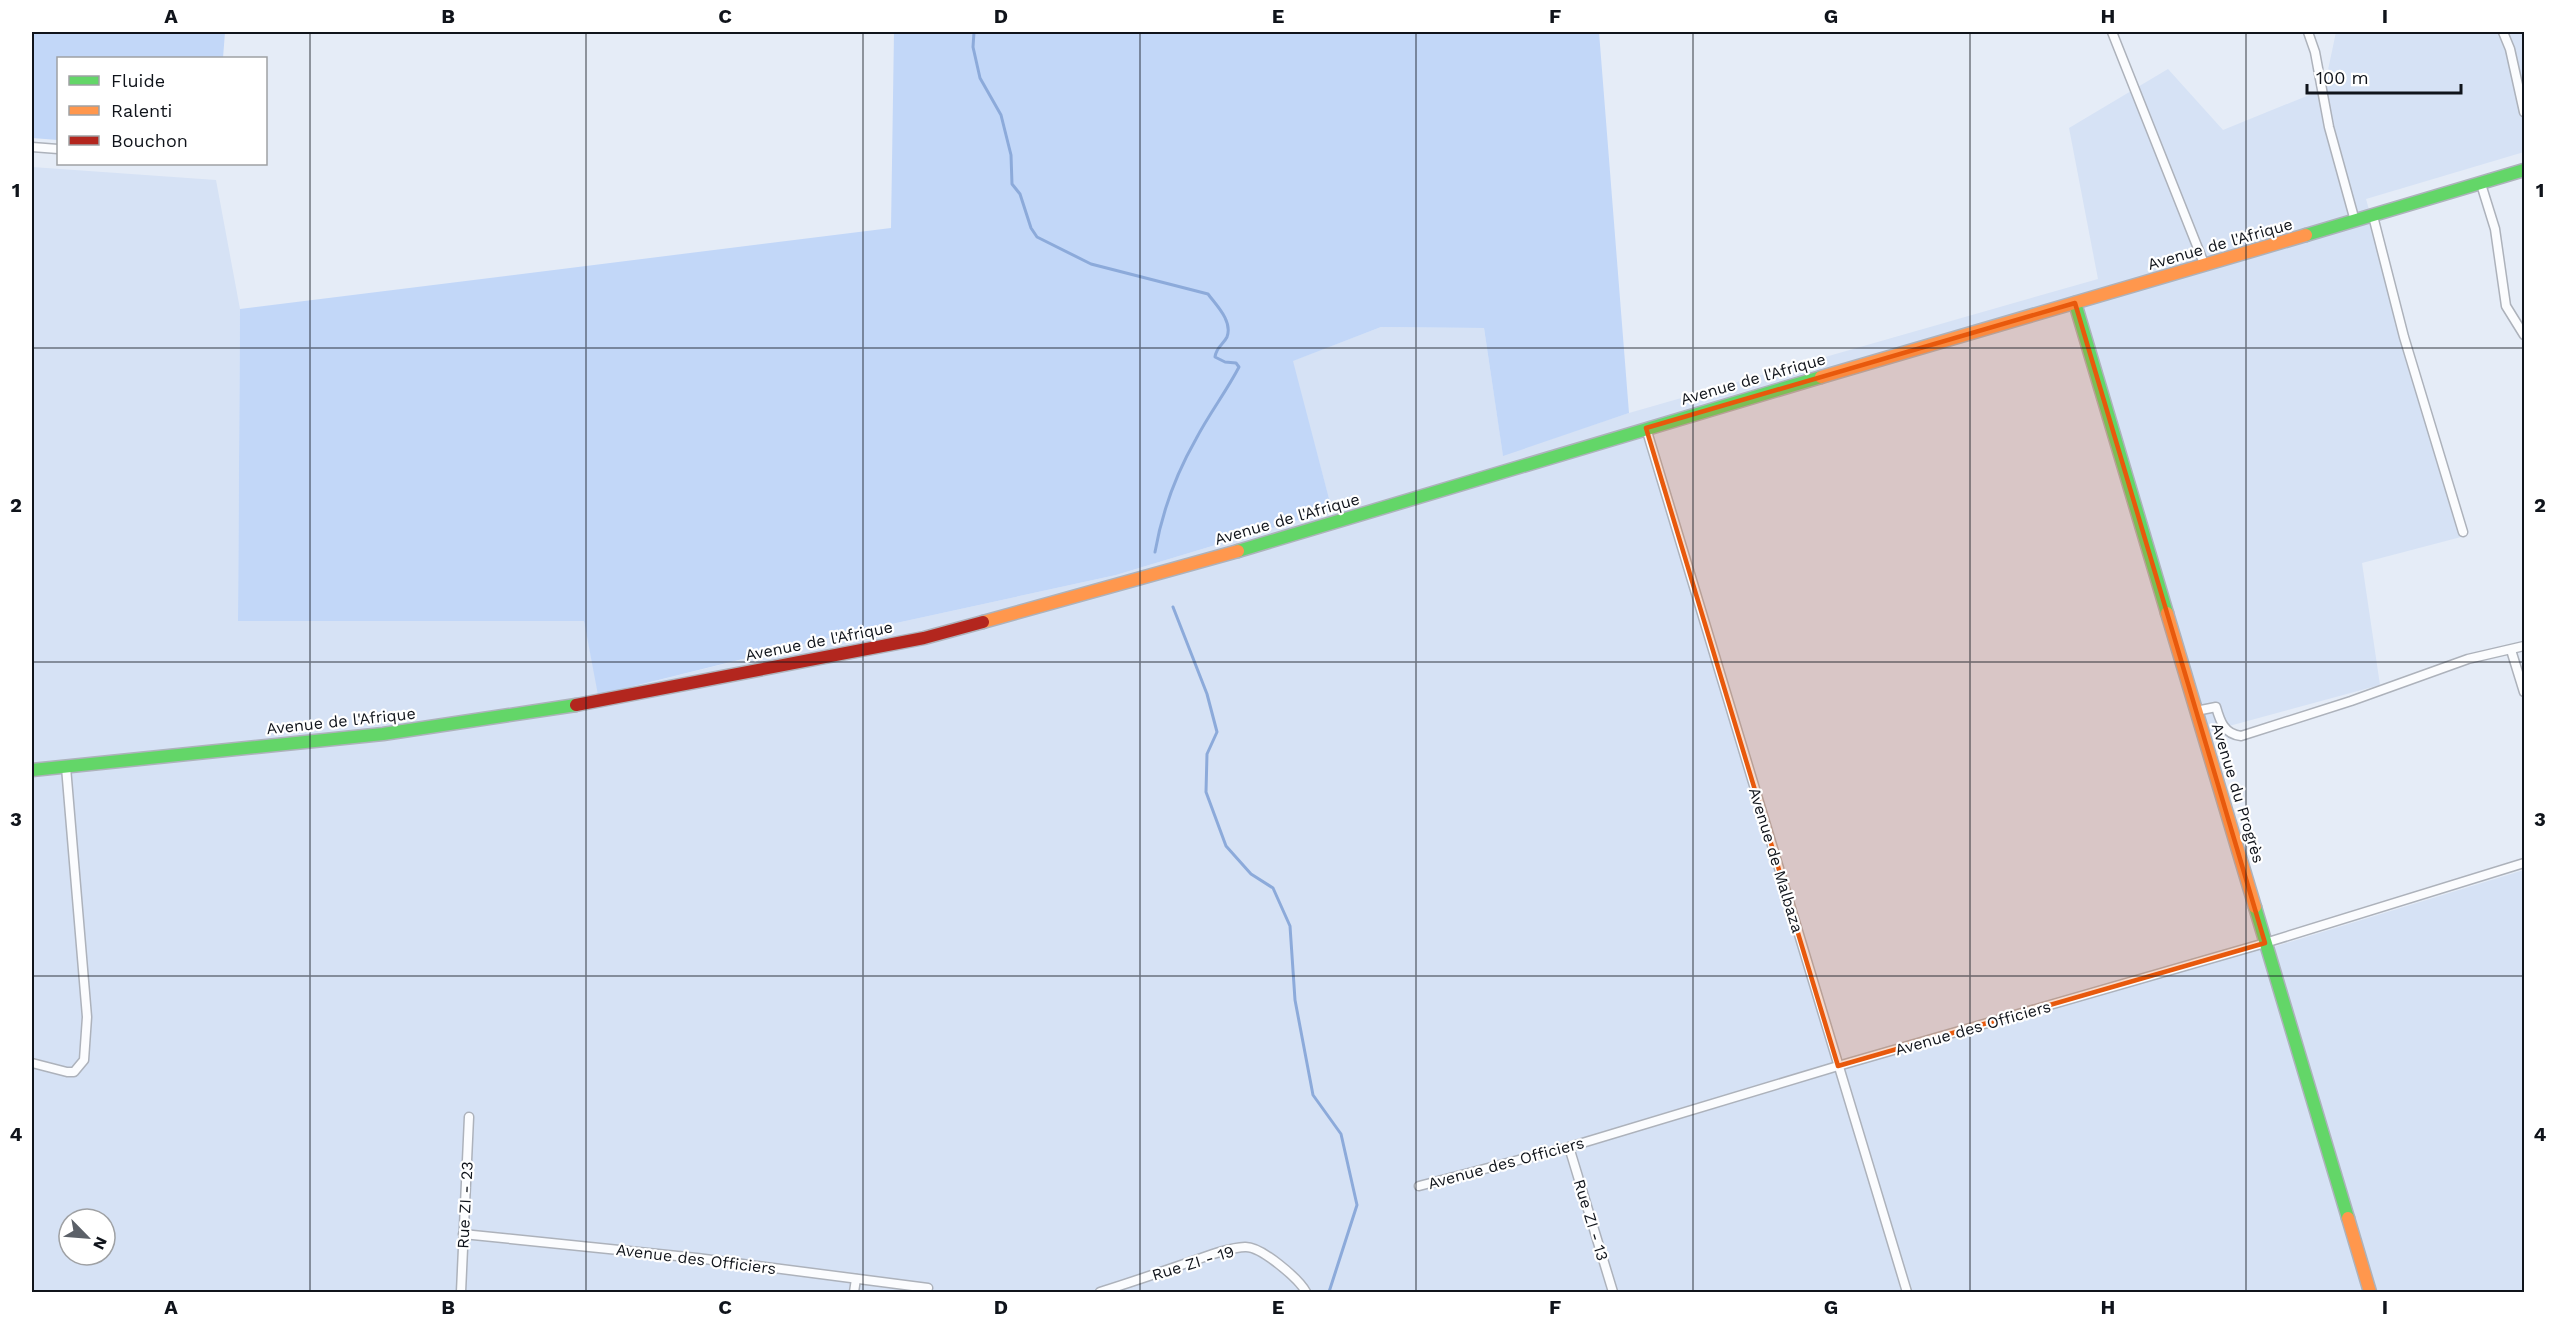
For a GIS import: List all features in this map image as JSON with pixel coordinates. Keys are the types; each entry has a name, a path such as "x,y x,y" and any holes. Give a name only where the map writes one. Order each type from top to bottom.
{"main road":[{"name":"Avenue de l'Afrique","path":"32,770 382,734 499,718 589,704 924,638 1144,578 2524,170"},
{"name":"Avenue du Progrès","path":"2075,303 2370,1293"}],"street":[{"path":"2112,32 2205,266"},
{"path":"2308,32 2315,52 2329,127 2355,221"},
{"path":"2503,32 2510,49 2524,112"},
{"path":"32,147 57,149"},
{"path":"2481,184 2495,229 2506,306 2524,335"},
{"path":"2373,216 2404,337 2463,532"},
{"name":"Avenue de Malbaza","path":"1646,428 1907,1293"},
{"path":"2196,711 2216,707 2222,725 2232,733 2241,736 2351,701 2468,659 2524,646"},
{"path":"2511,650 2524,692"},
{"path":"32,1063 74,1072 84,1060 86,1047 87,1017 80,909 66,767"},
{"name":"Avenue des Officiers","path":"1419,1186 1569,1147 1838,1066 2265,943 2524,862"},
{"name":"Rue ZI - 23","path":"460,1293 469,1117"},
{"name":"Rue ZI - 13","path":"1569,1147 1612,1293"},
{"name":"Avenue des Officiers","path":"463,1234 697,1258 928,1288"},
{"name":"Rue ZI - 19","path":"1100,1293 1206,1256 1245,1247 1254,1248 1271,1259 1296,1280 1306,1293"},
{"path":"854,1293 856,1279"}],"highlighted area":[{"path":"2075,303 2265,943 1838,1066 1646,428"}],"shaded area":[{"path":"32,32 225,32 223,57 57,57 57,140 32,138"},
{"path":"894,32 1599,32 1629,413 1503,456 1484,328 1381,327 1293,361 1332,510 1116,575 832,637 598,695 584,621 238,621 240,309 891,228"},
{"path":"2336,32 2524,32 2524,152 2366,199 2461,537 2362,563 2380,685 2207,732 2267,949 2524,870 2524,1292 32,1292 32,167 216,180 240,309 238,621 584,621 599,695 832,637 1116,575 1332,510 1292,361 1381,327 1484,328 1503,455 1629,413 2098,279 2069,128 2168,69 2223,130 2324,89"}],"waterway":[{"path":"974,32 973,47 980,78 1001,115 1011,155 1012,184 1020,194 1031,228 1037,237 1091,264 1208,294 1226,319 1227,337 1215,357 1225,362 1236,363 1239,367 1182,466 1166,508 1155,552"},
{"path":"1173,607 1207,694 1217,732 1207,754 1206,792 1226,846 1251,874 1273,888 1290,926 1295,1000 1313,1095 1341,1134 1357,1205 1329,1292"}],"traffic: fast":[{"path":"2306,235 2524,170"},
{"path":"2075,303 2167,613"},
{"path":"1238,551 1821,377"},
{"path":"32,770 383,734 576,705"},
{"path":"2255,907 2348,1218"}],"traffic: slow":[{"path":"1821,377 2306,235"},
{"path":"983,622 1238,551"},
{"path":"2167,613 2255,907"},
{"path":"2348,1218 2370,1292"}],"traffic: jam":[{"path":"576,705 924,638 983,622"}]}
